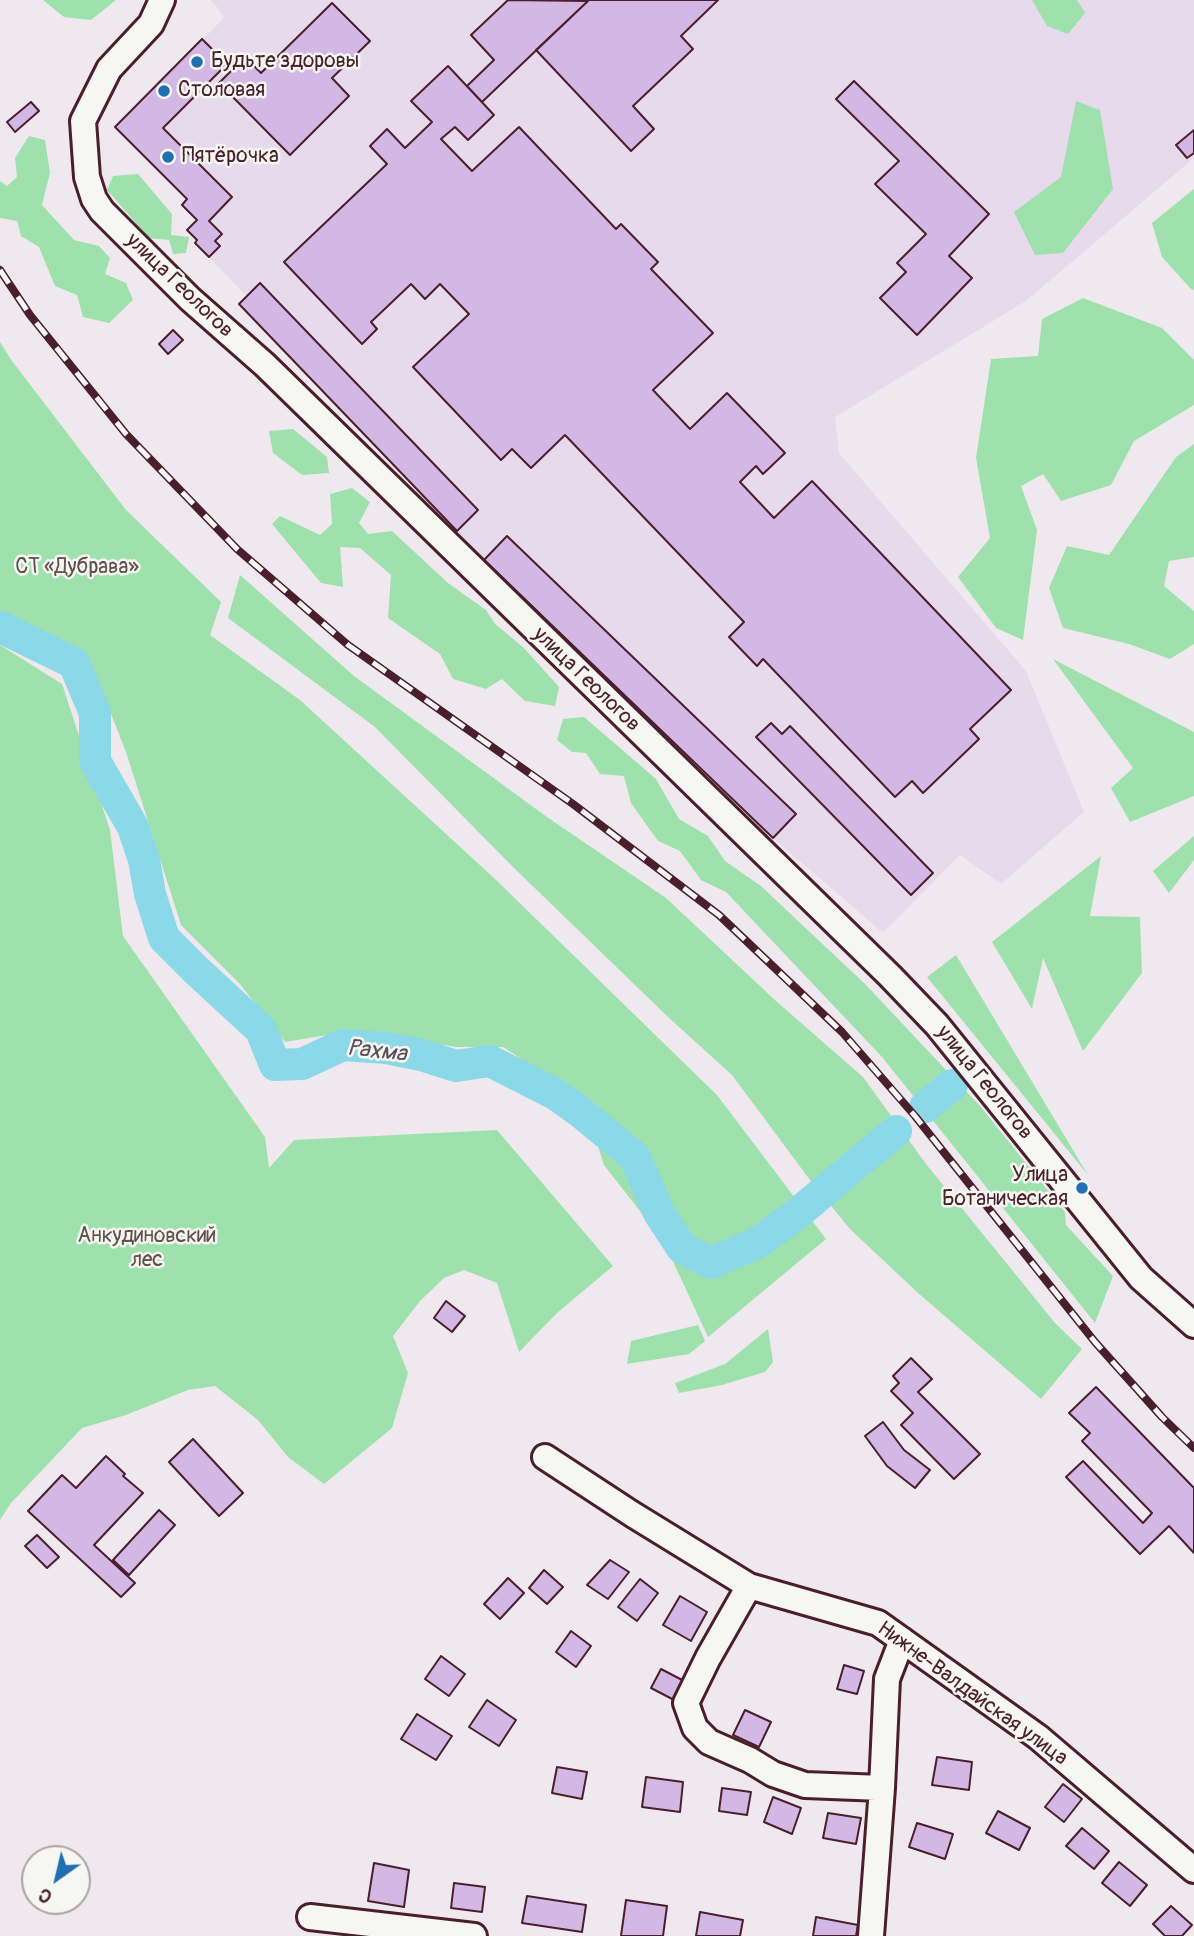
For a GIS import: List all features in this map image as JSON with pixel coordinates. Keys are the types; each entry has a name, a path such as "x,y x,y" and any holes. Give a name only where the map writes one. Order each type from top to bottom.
{"street":[{"name":"улица Геологов","path":"162,0 151,24 109,69 83,121 87,177 94,199 102,211 190,299 265,365 890,976 937,1025 1141,1279 1194,1325"},
{"name":"Нижне-Валдайская улица","path":"545,1457 749,1586 878,1623 1038,1737 1194,1870"},
{"path":"749,1586 686,1703 695,1728 709,1742 750,1760 772,1774 805,1785 882,1788"},
{"path":"871,1936 887,1679 902,1640"},
{"path":"310,1917 474,1936"}],"shaded area":[{"path":"210,0 1194,0 1194,158 1026,301 835,417 839,453 1026,671 1084,812 1001,884 960,855 883,933 773,838 484,560 239,304 247,296 195,243 197,220 182,205 187,199 115,127 224,18"}],"green space":[{"path":"43,0 116,0 91,20 64,17"},
{"path":"1032,0 1077,0 1085,13 1068,34 1047,26"},
{"path":"1076,101 1100,110 1113,189 1063,253 1035,255 1014,212 1061,177"},
{"path":"29,136 45,140 50,173 42,205 74,240 99,246 110,258 105,274 126,283 133,300 109,323 83,317 77,295 55,286 39,247 21,236 17,221 0,218 0,181 7,186 17,177 15,158"},
{"path":"138,174 172,214 171,235 189,237 186,253 173,254 169,240 149,238 107,190 113,176"},
{"path":"1194,189 1194,290 1162,257 1152,223"},
{"path":"1083,298 1162,328 1194,360 1194,405 1134,441 1111,485 1061,501 1043,474 1021,486 1037,530 1023,640 996,628 958,577 990,538 976,458 991,359 1038,356 1042,319"},
{"name":"СТ «Дубрава»","path":"0,342 126,510 221,602 210,635 300,700 494,878 717,1095 826,1239 708,1337 664,1242 604,1165 583,1099 503,1047 457,1047 351,1031 285,1042 240,984 181,925 126,752 89,658 0,612"},
{"path":"293,429 327,457 329,473 302,475 273,453 269,431"},
{"path":"1194,444 1194,557 1169,561 1164,586 1194,611 1194,644 1170,659 1129,644 1063,628 1049,588 1067,546 1109,555 1176,457"},
{"path":"352,488 370,502 359,523 368,534 392,531 448,583 486,610 495,624 523,647 559,687 555,706 525,701 502,679 486,689 453,679 440,654 388,618 391,575 360,548 340,547 343,587 321,583 272,524 280,516 320,535 332,524 330,494"},
{"path":"240,575 354,676 547,817 666,898 776,1001 863,1077 926,1164 1055,1323 1082,1349 1041,1399 918,1293 850,1229 732,1075 513,867 375,727 228,618"},
{"name":"Анкудиновский лес","path":"0,645 62,684 110,830 123,936 265,1137 269,1168 294,1140 497,1130 613,1266 557,1313 519,1352 497,1283 464,1270 444,1278 420,1301 393,1336 408,1373 392,1428 324,1484 288,1457 258,1420 215,1386 188,1390 126,1415 82,1428 11,1503 0,1520"},
{"path":"1053,659 1194,732 1194,796 1130,822 1111,788 1133,768"},
{"path":"584,717 656,779 679,819 708,836 725,861 761,886 865,984 980,1106 1065,1212 1066,1225 1113,1276 1095,1323 882,1057 726,892 701,880 680,851 658,841 631,803 624,776 600,774 586,753 572,752 557,740 563,719"},
{"path":"1194,836 1194,860 1169,893 1153,871"},
{"path":"1101,856 1090,916 1140,917 1142,973 1083,1051 1043,958 1032,1009 992,942"},
{"path":"956,955 1088,1175 927,977"},
{"path":"698,1325 705,1341 689,1354 627,1364 631,1341"},
{"path":"768,1329 773,1362 765,1372 722,1385 679,1393 675,1383 725,1364"}],"building":[{"path":"508,0 588,1 482,102 467,86 494,60 471,35"},
{"path":"587,0 718,0 681,36 693,49 633,106 654,129 631,151 536,50"},
{"path":"332,3 370,41 332,78 349,96 290,155 219,83 245,57 261,73"},
{"path":"202,39 227,64 163,128 232,197 209,221 222,234 215,241 220,246 209,257 187,230 197,220 182,205 187,199 115,127"},
{"path":"448,66 494,115 468,140 455,127 441,139 472,171 519,127 616,229 621,224 658,262 651,269 713,333 653,390 690,429 727,393 785,453 763,474 756,466 740,482 774,518 812,481 1011,690 970,729 979,739 923,793 912,781 895,797 763,659 757,666 729,637 744,622 565,435 531,468 512,449 501,460 413,367 469,314 440,284 425,299 411,284 371,322 377,329 362,344 284,262 387,164 370,146 387,129 405,148 432,122 411,101"},
{"path":"854,81 989,214 949,256 972,278 917,335 880,298 906,272 897,263 926,234 875,184 899,161 836,99"},
{"path":"31,102 39,111 15,132 7,122"},
{"path":"1194,130 1194,153 1187,158 1176,145"},
{"path":"260,283 478,510 457,531 239,304"},
{"path":"173,330 183,340 168,354 159,344"},
{"path":"507,536 796,814 773,838 484,560"},
{"path":"771,723 782,734 790,726 933,873 911,895 756,737"},
{"path":"446,1301 465,1316 452,1332 434,1318"},
{"path":"911,1358 932,1379 918,1392 980,1454 954,1479 901,1425 913,1413 891,1391 899,1383 893,1376"},
{"path":"1096,1387 1194,1488 1194,1553 1169,1526 1140,1554 1066,1477 1083,1461 1143,1523 1152,1513 1082,1441 1090,1433 1069,1413"},
{"path":"883,1422 904,1450 930,1470 915,1488 887,1466 865,1436"},
{"path":"193,1439 243,1493 219,1516 169,1462"},
{"path":"106,1456 125,1474 123,1476 143,1493 94,1545 135,1583 121,1597 28,1511 62,1475 76,1488"},
{"path":"159,1510 175,1525 129,1575 113,1560"},
{"path":"37,1535 59,1557 47,1568 25,1546"},
{"path":"610,1560 629,1572 608,1599 587,1585"},
{"path":"544,1570 563,1587 547,1604 529,1588"},
{"path":"508,1578 524,1593 500,1619 484,1604"},
{"path":"640,1579 658,1593 637,1621 618,1607"},
{"path":"680,1596 707,1612 691,1641 663,1625"},
{"path":"571,1631 591,1646 576,1667 556,1652"},
{"path":"441,1656 465,1674 449,1696 425,1679"},
{"path":"844,1665 864,1671 857,1694 837,1689"},
{"path":"661,1669 686,1682 676,1701 651,1688"},
{"path":"487,1700 516,1720 499,1746 469,1727"},
{"path":"745,1710 771,1722 759,1747 733,1735"},
{"path":"417,1714 452,1736 436,1760 401,1739"},
{"path":"937,1757 972,1762 969,1790 932,1785"},
{"path":"557,1767 587,1772 582,1799 552,1793"},
{"path":"646,1777 683,1782 680,1812 642,1807"},
{"path":"1063,1784 1082,1799 1064,1822 1045,1807"},
{"path":"722,1788 751,1792 747,1815 719,1811"},
{"path":"773,1797 801,1808 792,1834 764,1822"},
{"path":"998,1811 1030,1828 1019,1850 986,1833"},
{"path":"828,1813 861,1818 856,1844 823,1838"},
{"path":"917,1823 953,1834 945,1859 909,1847"},
{"path":"1082,1828 1109,1851 1094,1869 1066,1846"},
{"path":"1119,1862 1147,1885 1130,1906 1102,1883"},
{"path":"374,1863 409,1870 404,1907 368,1901"},
{"path":"454,1883 485,1887 482,1912 451,1908"},
{"path":"527,1896 586,1905 582,1932 522,1923"},
{"path":"626,1900 667,1906 663,1936 621,1936"},
{"path":"1171,1906 1192,1925 1182,1936 1165,1936 1153,1924"},
{"path":"700,1912 743,1920 740,1936 696,1936"},
{"path":"816,1917 858,1925 856,1936 813,1936"}],"waterway":[{"name":"Рахма","path":"0,627 74,663 95,713 95,761 133,827 164,938 261,1030 275,1065 302,1064 343,1045 386,1048 456,1066 490,1061 555,1094 635,1157 659,1213 682,1248 711,1263 759,1242 896,1131"},
{"name":"Рахма","path":"925,1107 952,1085"}],"railway":[{"path":"0,270 30,315 126,434 237,549 348,645 573,804 719,915 842,1032 915,1116 1095,1342 1162,1417 1194,1448"}],"place":[{"name":"Будьте здоровы","path":"197,62"},
{"name":"Столовая","path":"164,91"},
{"name":"Пятёрочка","path":"168,157"},
{"name":"Улица Ботаническая","path":"1082,1188"}]}
